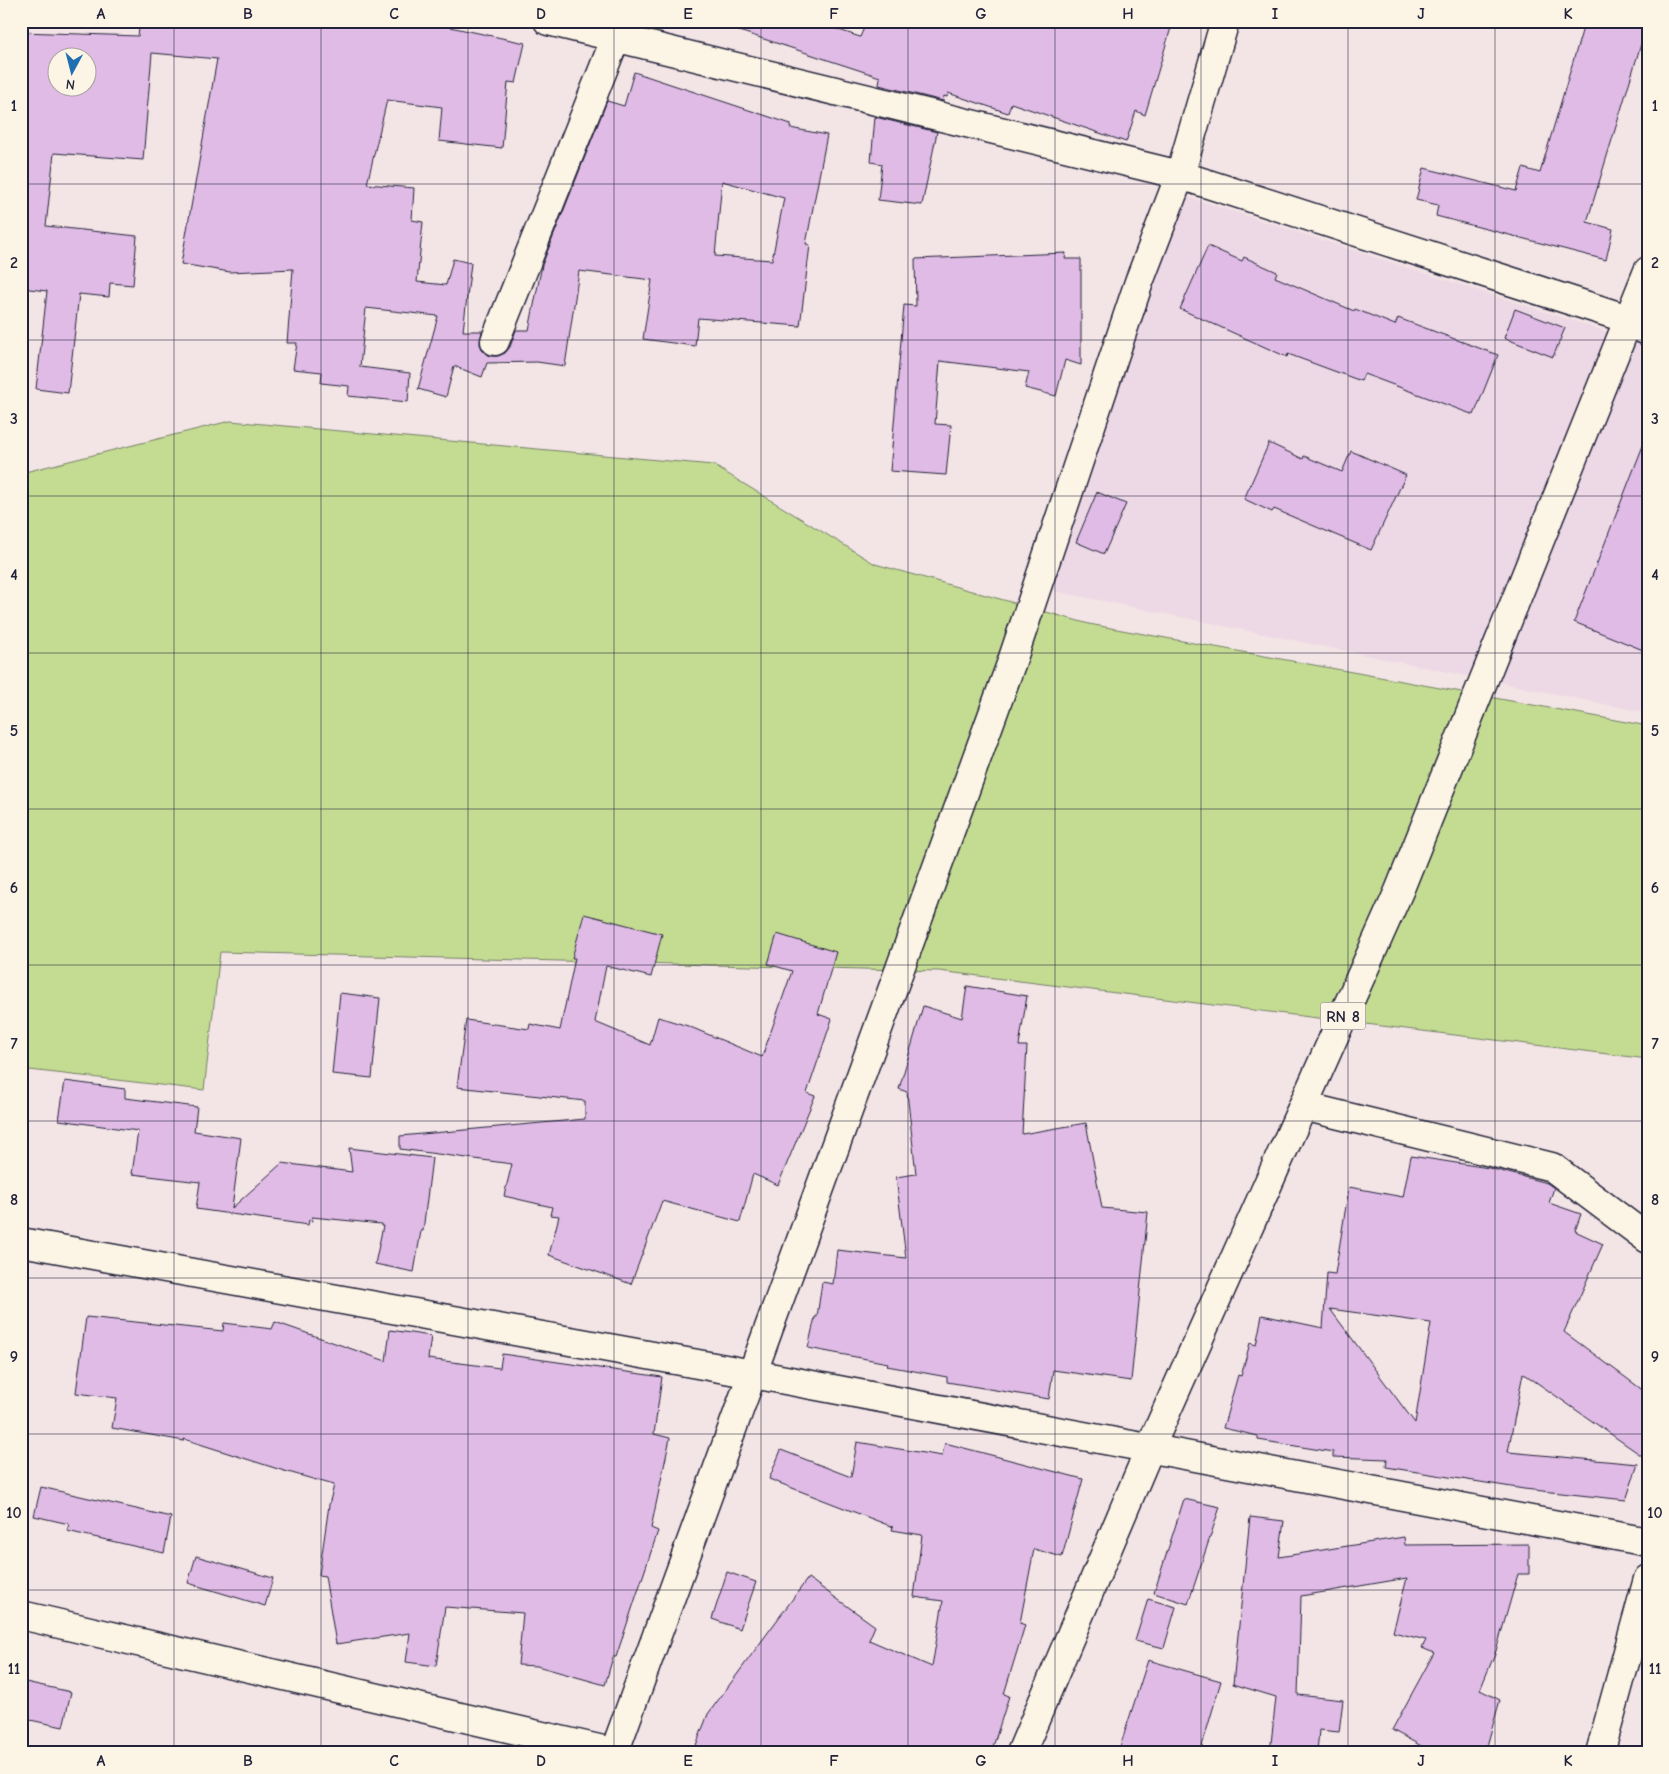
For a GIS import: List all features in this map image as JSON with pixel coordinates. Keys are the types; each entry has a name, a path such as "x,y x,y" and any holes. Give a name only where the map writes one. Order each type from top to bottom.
{"street":[{"path":"548,21 619,30 1180,175 1628,319 1638,327"},
{"path":"21,1615 615,1753 1011,664 1139,282 1180,175 1225,21"},
{"path":"495,342 619,30"},
{"name":"RN 8","path":"1021,1753 1150,1448 1399,891 1638,327 1648,271"},
{"path":"1303,1106 1552,1166 1648,1240"},
{"path":"21,1242 753,1374 1648,1542"},
{"path":"1600,1753 1648,1579"}],"shaded area":[{"path":"1185,196 1648,345 1648,713 1045,589"}],"green space":[{"path":"230,421 713,465 875,564 1089,624 1648,726 1648,1059 939,971 220,952 204,1090 21,1069 21,473"}],"building":[{"path":"140,21 422,21 525,43 516,83 508,82 502,148 439,141 442,107 387,100 367,184 414,188 412,220 423,222 417,282 446,285 453,259 471,263 463,331 482,331 480,344 483,351 490,356 498,356 505,353 510,347 516,330 529,330 542,265 607,101 624,106 634,72 791,124 790,128 827,135 806,244 810,245 800,326 698,318 695,346 643,339 652,280 579,271 565,366 537,362 487,363 482,377 454,366 446,397 418,389 438,316 366,308 360,367 410,373 408,402 348,396 349,386 321,383 322,372 293,369 297,343 287,343 293,269 230,272 181,264 217,59 152,53 143,160 54,153 46,226 137,236 133,285 110,283 109,297 79,294 68,393 36,389 47,291 21,288 21,32 138,36","holes":["722,181 784,198 772,260 715,256"]},
{"path":"731,21 812,21 860,37 867,21 1173,21 1145,115 1136,111 1126,142 1011,103 1008,113 948,93 947,97 944,96 943,101 879,85 880,77 730,28"},
{"path":"1585,21 1648,21 1587,222 1613,229 1606,260 1436,216 1438,205 1416,200 1424,168 1516,191 1523,168 1540,173"},
{"path":"875,117 937,132 922,205 878,200 882,164 871,162"},
{"path":"1208,246 1242,261 1244,257 1277,272 1275,277 1354,311 1355,309 1395,325 1398,318 1498,355 1474,415 1364,374 1361,381 1288,354 1287,357 1180,309"},
{"path":"1066,253 1065,259 1081,259 1081,365 1065,360 1056,396 1025,388 1029,372 940,361 935,424 951,425 946,475 890,471 904,305 916,306 915,259"},
{"path":"1515,309 1565,328 1553,357 1504,338"},
{"path":"1646,438 1648,439 1648,652 1574,622"},
{"path":"1269,443 1303,459 1304,456 1342,472 1351,451 1406,475 1371,550 1274,509 1272,512 1244,499"},
{"path":"1097,492 1126,504 1104,554 1076,542"},
{"path":"584,914 662,934 651,977 606,966 595,1022 650,1045 658,1017 688,1026 762,1057 792,971 768,964 777,934 836,952 818,1014 832,1019 807,1093 815,1096 778,1185 753,1174 740,1222 662,1201 631,1284 549,1255 559,1216 550,1215 552,1207 504,1196 512,1164 400,1149 400,1136 585,1119 585,1101 457,1087 466,1020 529,1029 530,1024 560,1030 575,958 572,958"},
{"path":"967,986 1027,996 1019,1046 1027,1046 1022,1134 1086,1123 1102,1208 1148,1212 1131,1381 1053,1370 1049,1399 947,1382 947,1377 887,1366 888,1363 808,1348 815,1317 817,1317 822,1282 833,1284 837,1250 906,1258 896,1177 916,1174 907,1092 899,1089 923,1006 962,1018"},
{"path":"340,993 380,998 372,1078 332,1074"},
{"path":"65,1081 125,1089 125,1098 197,1107 194,1131 241,1138 232,1208 282,1163 352,1172 349,1148 432,1158 423,1231 421,1231 414,1272 375,1264 383,1226 381,1224 312,1217 312,1221 309,1220 308,1225 196,1209 200,1182 132,1174 138,1131 59,1120"},
{"path":"1411,1156 1489,1168 1547,1183 1554,1188 1549,1203 1581,1214 1575,1231 1603,1244 1564,1332 1648,1394 1648,1460 1523,1373 1508,1452 1638,1464 1626,1500 1524,1489 1386,1467 1387,1459 1333,1457 1333,1452 1258,1440 1258,1436 1223,1428 1238,1375 1241,1376 1250,1343 1256,1345 1262,1315 1323,1328 1327,1273 1335,1274 1349,1187 1403,1197","holes":["1330,1309 1431,1323 1415,1423"]},
{"path":"86,1317 223,1331 224,1323 272,1329 275,1322 386,1361 390,1330 431,1336 428,1359 500,1368 502,1354 662,1377 654,1434 670,1438 651,1528 658,1531 616,1657 613,1657 605,1685 537,1666 518,1665 523,1613 445,1607 436,1666 406,1662 410,1633 336,1644 325,1576 319,1575 329,1505 334,1485 184,1439 184,1441 112,1428 117,1398 76,1393"},
{"path":"857,1442 942,1456 945,1443 1083,1479 1062,1557 1034,1549 1020,1623 1025,1625 1004,1694 1009,1696 991,1753 693,1753 708,1714 808,1578 875,1626 869,1640 932,1667 943,1601 914,1597 922,1535 892,1530 893,1527 769,1479 781,1450 851,1477"},
{"path":"41,1487 171,1517 164,1553 67,1531 69,1524 34,1516"},
{"path":"1184,1499 1220,1507 1188,1604 1154,1593"},
{"path":"1250,1517 1284,1521 1279,1557 1404,1537 1405,1545 1529,1544 1529,1574 1518,1574 1496,1651 1480,1690 1500,1700 1485,1753 1434,1753 1392,1730 1434,1653 1422,1648 1426,1640 1393,1632 1407,1578 1301,1596 1298,1695 1343,1700 1339,1732 1319,1730 1317,1753 1270,1753 1276,1697 1233,1684"},
{"path":"196,1556 273,1578 265,1606 188,1583"},
{"path":"727,1572 756,1582 740,1629 712,1619"},
{"path":"1148,1599 1176,1607 1164,1648 1135,1641"},
{"path":"1148,1660 1221,1681 1200,1753 1118,1753"},
{"path":"21,1681 71,1692 63,1727 21,1718"}]}
